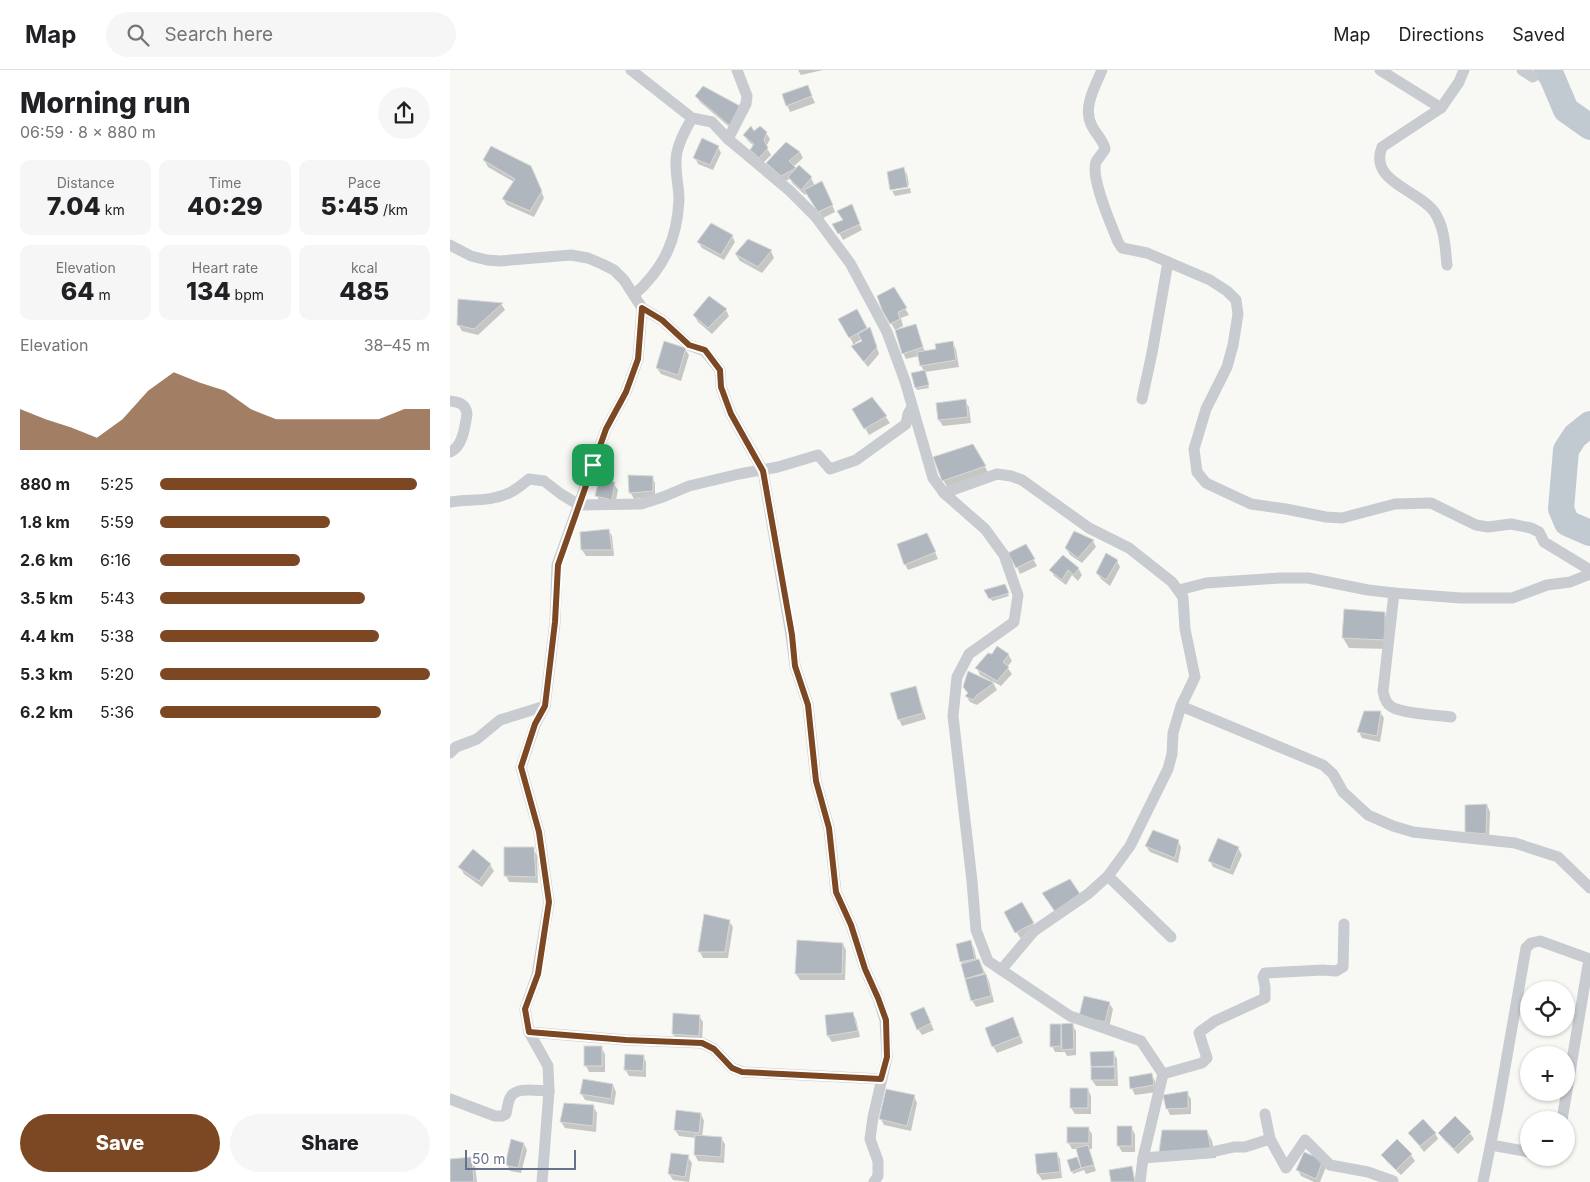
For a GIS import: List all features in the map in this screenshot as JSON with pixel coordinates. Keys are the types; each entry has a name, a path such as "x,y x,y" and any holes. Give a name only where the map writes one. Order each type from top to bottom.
{"street":[{"path":"631,70 692,118 712,122 728,139 790,190 815,216 850,263 887,332 905,381 933,478 944,493 985,529 1004,555 1018,595 1014,622 969,654 958,677 953,716 976,930 988,962 1070,1016 1141,1041 1163,1074 1143,1158 1140,1182"},
{"path":"728,139 746,104 747,96 737,70"},
{"path":"1102,70 1087,108 1091,125 1104,143 1105,149 1096,163 1096,174 1102,201 1118,242 1122,248 1147,253 1210,280 1227,291 1236,300 1238,306 1233,345 1227,367 1206,409 1194,449 1194,461 1197,472 1206,484 1251,504 1326,517 1342,518 1395,504 1431,503 1476,525 1488,527 1511,524 1531,528 1538,532 1544,542 1590,570"},
{"path":"1380,70 1442,108"},
{"path":"1447,265 1443,228 1434,212 1423,200 1389,178 1380,167 1379,156 1382,147 1442,108 1459,82 1464,70"},
{"path":"1522,70 1533,77"},
{"path":"634,295 649,281 664,261 676,226 679,198 675,162 679,142 692,118"},
{"path":"450,246 471,256 500,261 571,255 588,258 614,270 624,280 642,308 662,320 689,345 705,350 720,370 721,387 731,414 763,471 792,635 795,666 808,705 816,781 829,828 836,892 851,925 865,969 886,1020 887,1057 873,1116 870,1139 878,1161 878,1176 874,1182"},
{"path":"1142,399 1168,262"},
{"path":"542,1182 549,1091 548,1066 529,1032 525,1009 538,974 549,902 539,832 521,767 535,724 545,706 555,622 558,565 606,429 626,392 638,359 642,308"},
{"path":"450,401 463,404 468,414 458,446 454,451 450,452"},
{"path":"450,502 486,500 509,493 529,480 544,481 560,494 579,505 641,504 664,498 689,486 763,471 818,455 830,469 844,465 868,452 906,424 912,406"},
{"path":"944,493 997,474 1011,476 1022,480 1089,528 1129,548 1172,582 1183,597 1185,629 1195,677 1181,706 1173,733 1172,754 1168,769 1130,846 1108,876 1088,894 1034,931 1001,970"},
{"path":"1179,590 1206,583 1308,578 1368,590 1394,593 1461,598 1512,598 1547,585 1570,582 1590,574"},
{"path":"1394,593 1383,691 1385,699 1392,707 1400,710 1451,717"},
{"path":"450,753 456,747 477,739 500,720 545,706"},
{"path":"1181,706 1323,766 1333,774 1343,792 1368,814 1393,826 1413,832 1516,843 1558,857 1590,888"},
{"path":"1108,876 1171,937"},
{"path":"1163,1074 1202,1062 1207,1058 1199,1033 1214,1021 1265,998 1263,976 1265,973 1336,971 1343,967 1344,924"},
{"path":"1483,1182 1526,948 1531,943 1540,941 1589,959 1564,1111"},
{"path":"529,1032 626,1040 702,1043 714,1049 732,1068 742,1072 881,1079"},
{"path":"450,1099 495,1116 502,1116 506,1114 510,1097 514,1093 522,1091 549,1091"},
{"path":"1265,1114 1270,1140 1286,1168 1305,1140 1330,1165 1368,1172 1393,1181"},
{"path":"1143,1158 1208,1153 1234,1147 1245,1147 1270,1140"},
{"path":"1491,1145 1520,1150"}],"building":[{"path":"808,85 812,96 786,106 782,94"},
{"path":"703,86 740,106 730,126 695,96"},
{"path":"751,126 754,131 760,126 767,132 764,140 768,148 759,158 750,150 754,144 743,135"},
{"path":"702,138 719,146 710,165 693,158"},
{"path":"786,142 800,152 789,161 796,168 781,176 766,163"},
{"path":"491,146 531,166 542,191 530,211 502,199 515,179 483,160"},
{"path":"799,165 812,177 801,190 788,177"},
{"path":"904,167 908,187 890,190 887,172"},
{"path":"822,181 833,205 818,212 804,190"},
{"path":"852,204 860,224 838,234 832,224 843,220 837,211"},
{"path":"711,223 733,235 721,255 697,242"},
{"path":"748,239 772,250 758,267 735,254"},
{"path":"894,287 907,308 898,312 900,319 890,324 877,296"},
{"path":"709,296 727,309 708,328 693,315"},
{"path":"458,299 503,303 474,329 457,325"},
{"path":"857,309 867,328 849,338 838,319"},
{"path":"916,324 923,347 902,354 895,330"},
{"path":"870,327 877,347 864,362 851,346 862,341 858,334"},
{"path":"664,341 686,348 678,375 656,368"},
{"path":"953,341 956,360 920,366 917,352 936,349 935,344"},
{"path":"925,370 929,385 915,388 911,373"},
{"path":"872,397 887,416 864,429 852,409"},
{"path":"966,399 968,417 938,420 936,403"},
{"path":"973,444 986,466 942,481 933,457"},
{"path":"628,475 653,476 653,491 629,493"},
{"path":"599,479 615,482 612,500 595,496"},
{"path":"609,529 612,550 581,550 580,532"},
{"path":"1074,531 1094,540 1078,558 1065,548"},
{"path":"927,533 936,552 904,565 897,544"},
{"path":"1026,544 1035,559 1016,568 1008,553"},
{"path":"1106,553 1118,560 1106,580 1096,573"},
{"path":"1063,555 1079,568 1074,575 1068,570 1062,580 1049,570"},
{"path":"1005,584 1009,593 989,599 984,590"},
{"path":"1344,609 1385,612 1385,640 1342,638"},
{"path":"997,646 1009,654 1003,662 1009,667 997,681 975,668 988,653 992,654"},
{"path":"968,671 994,683 973,700 965,696 968,693 963,687"},
{"path":"916,686 923,713 898,720 890,693"},
{"path":"1364,711 1381,711 1377,736 1357,732"},
{"path":"1487,804 1486,834 1465,832 1465,805"},
{"path":"1153,830 1179,840 1175,858 1145,846"},
{"path":"1218,838 1239,847 1230,870 1208,861"},
{"path":"504,847 534,847 536,877 504,876"},
{"path":"473,849 491,864 479,881 458,867"},
{"path":"1070,879 1080,894 1056,913 1042,893"},
{"path":"1022,902 1034,923 1015,933 1004,912"},
{"path":"704,914 730,920 725,952 698,952"},
{"path":"797,940 843,943 842,974 795,974"},
{"path":"971,940 975,959 960,962 956,944"},
{"path":"979,959 984,973 965,979 961,964"},
{"path":"986,974 991,996 971,1001 965,979"},
{"path":"1084,996 1110,1002 1105,1022 1079,1016"},
{"path":"924,1007 931,1023 917,1030 910,1013"},
{"path":"853,1012 858,1031 827,1036 825,1015"},
{"path":"673,1013 700,1015 699,1036 672,1034"},
{"path":"1013,1017 1020,1036 992,1047 985,1028"},
{"path":"1073,1023 1074,1049 1062,1050 1061,1024"},
{"path":"1050,1024 1061,1024 1061,1046 1050,1047"},
{"path":"584,1046 602,1046 602,1066 584,1066"},
{"path":"1114,1051 1114,1066 1091,1067 1090,1052"},
{"path":"625,1054 644,1055 643,1071 624,1070"},
{"path":"1091,1067 1115,1067 1115,1080 1091,1080"},
{"path":"1152,1073 1154,1085 1130,1089 1129,1077"},
{"path":"583,1079 613,1084 611,1099 580,1094"},
{"path":"1070,1088 1088,1088 1088,1108 1070,1108"},
{"path":"886,1089 915,1095 907,1126 879,1119"},
{"path":"1188,1091 1188,1108 1166,1109 1163,1095"},
{"path":"564,1103 594,1105 593,1126 560,1122"},
{"path":"676,1110 701,1113 699,1133 674,1130"},
{"path":"1455,1116 1471,1132 1454,1149 1438,1133"},
{"path":"1423,1119 1436,1133 1420,1146 1408,1133"},
{"path":"1117,1126 1132,1126 1132,1146 1117,1146"},
{"path":"1067,1127 1089,1127 1089,1143 1067,1143"},
{"path":"1162,1130 1207,1130 1211,1149 1159,1152"},
{"path":"695,1135 722,1137 721,1157 694,1155"},
{"path":"511,1139 524,1143 518,1168 505,1165"},
{"path":"1397,1139 1412,1154 1396,1170 1381,1155"},
{"path":"1088,1145 1094,1165 1081,1168 1076,1148"},
{"path":"1057,1152 1060,1172 1037,1174 1035,1154"},
{"path":"1304,1152 1323,1160 1316,1179 1296,1170"},
{"path":"671,1153 689,1155 685,1177 668,1174"},
{"path":"472,1157 474,1182 450,1182 450,1159"},
{"path":"1077,1157 1081,1168 1071,1172 1067,1160"},
{"path":"1132,1166 1135,1182 1111,1182 1109,1170"}],"waterway":[{"path":"1547,70 1552,77 1566,110 1590,127"},
{"path":"1590,424 1575,436 1566,450 1561,509 1567,523 1590,533"}],"route":[{"path":"642,308 662,320 689,345 705,350 720,370 721,387 731,414 763,471 792,635 795,666 808,705 816,781 829,828 836,892 851,925 865,969 886,1020 887,1057 881,1079 742,1072 732,1068 714,1049 702,1043 626,1040 529,1032 525,1009 538,974 549,902 539,832 521,767 535,724 545,706 555,622 558,565 593,465 606,429 626,392 638,359 642,308"}]}
